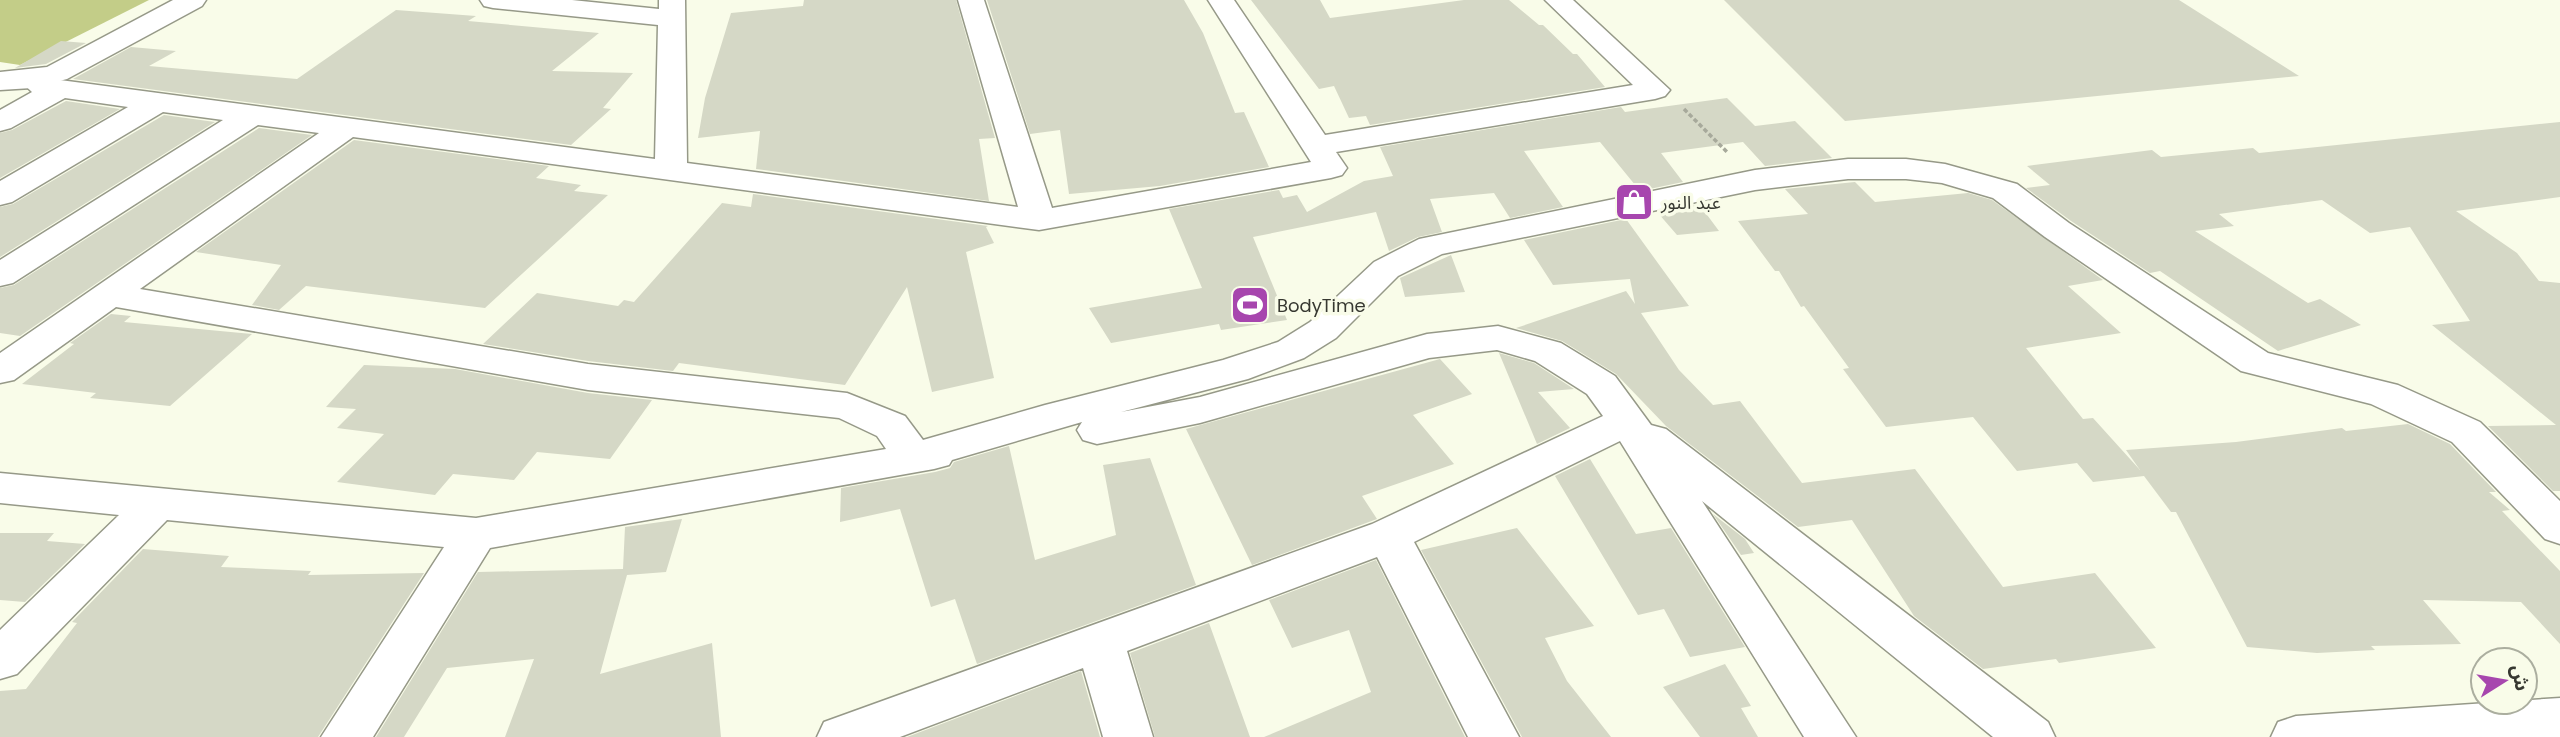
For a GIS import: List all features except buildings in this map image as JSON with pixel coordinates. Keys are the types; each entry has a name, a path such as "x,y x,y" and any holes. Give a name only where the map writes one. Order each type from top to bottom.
{"street":[{"path":"0,122 57,73 193,0"},
{"path":"493,0 671,9 671,172"},
{"path":"971,0 1039,220"},
{"path":"0,81 46,84 252,115 1039,220 1331,168 1221,0"},
{"path":"1558,0 1655,90"},
{"path":"1317,146 1655,90"},
{"path":"0,195 158,102"},
{"path":"0,275 252,115"},
{"path":"8,359 110,295 348,127"},
{"path":"913,457 1045,418 1234,370 1291,350 1323,330 1386,269 1431,246 1755,180 1848,169 1906,169 1945,174 2005,191 2057,230 2255,362 2384,394 2466,432 2560,528"},
{"path":"110,295 588,377 847,406 891,426 913,457"},
{"path":"0,488 477,534 913,457 1021,444 1200,410 1427,346 1498,338 1548,352 1601,385 1628,421 1830,737"},
{"path":"842,737 1388,535 1628,421"},
{"path":"1628,421 2030,737"},
{"path":"0,660 157,503"},
{"path":"346,737 477,534"},
{"path":"1388,535 1494,737"},
{"path":"1100,642 1128,737"},
{"path":"2296,737 2560,719"}],"path":[{"path":"1655,90 1678,103 1755,180"}],"green space":[{"path":"0,0 149,0 20,65 0,62"}],"place":[{"name":"عبد النور","path":"1634,202"},
{"name":"BodyTime","path":"1250,305"}]}
